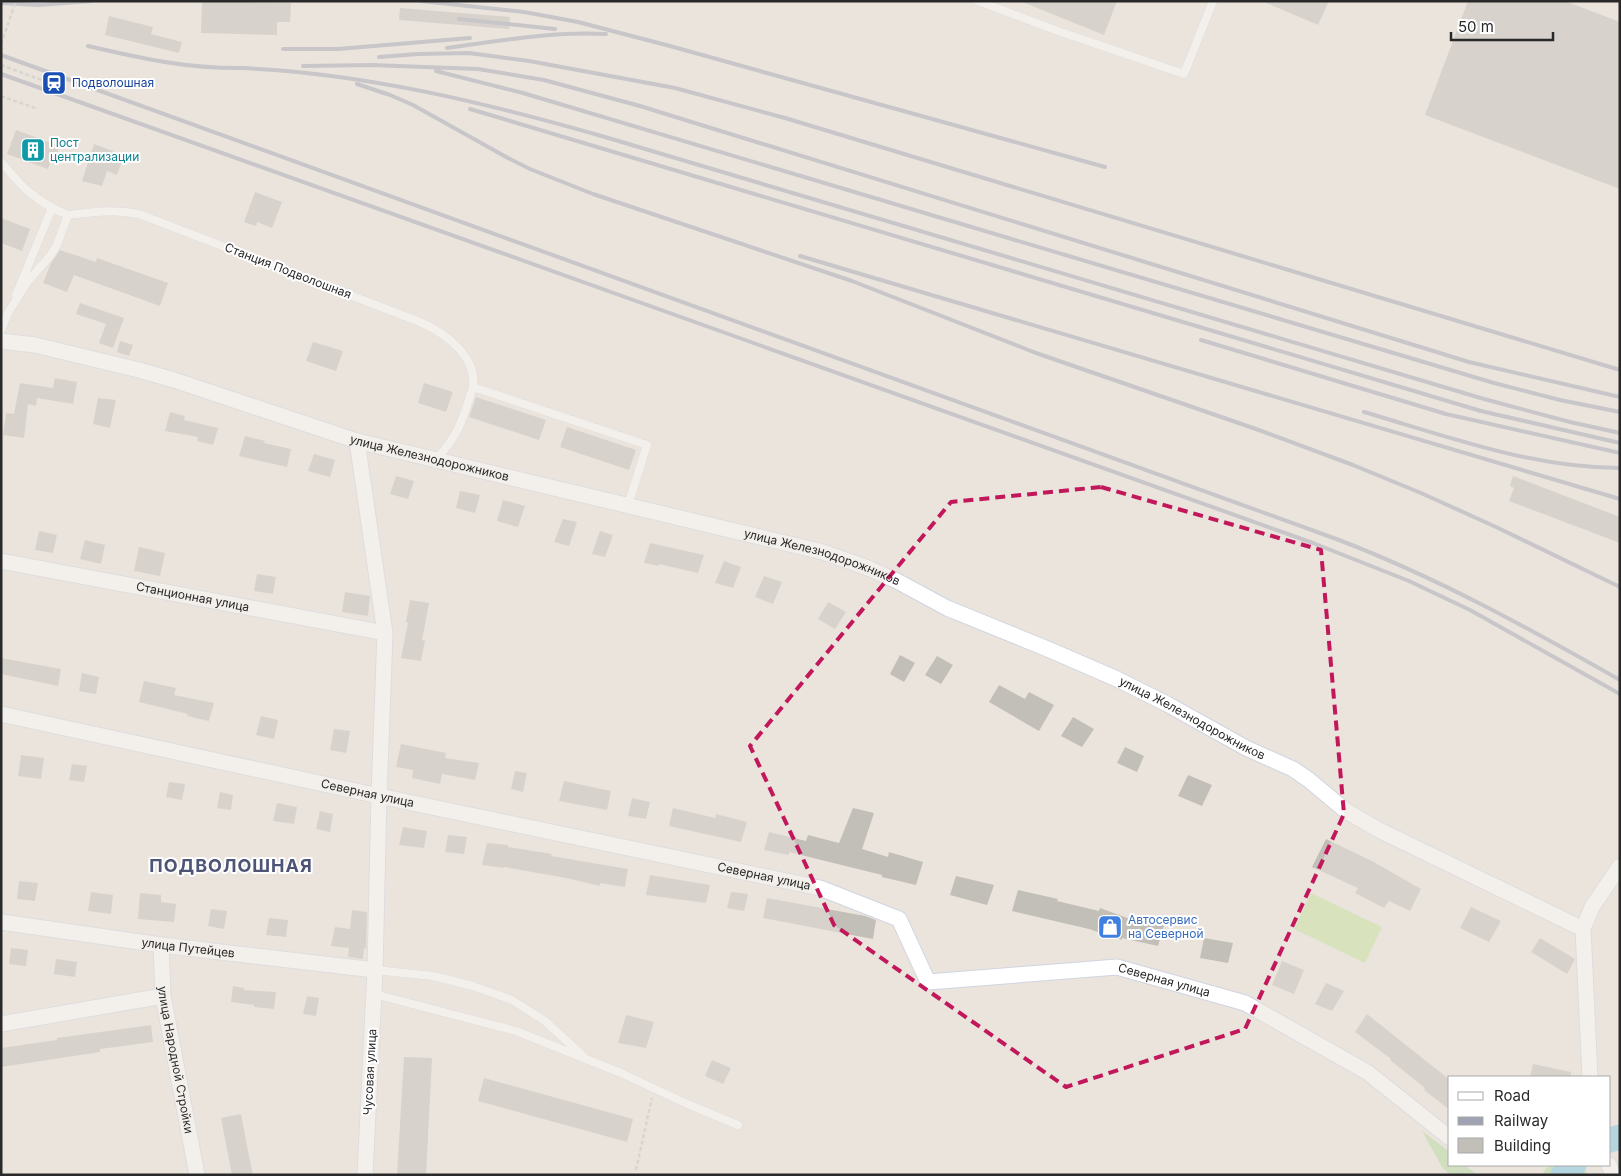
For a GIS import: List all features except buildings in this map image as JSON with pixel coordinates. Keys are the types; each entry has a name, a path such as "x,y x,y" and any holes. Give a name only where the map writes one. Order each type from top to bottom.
{"street":[{"name":"улица Железнодорожников","path":"1,341 35,345 139,370 357,441 823,552 868,568 897,581 947,608 1058,653 1167,704 1246,748 1293,769 1346,811 1379,830 1583,929"},
{"name":"Чусовая улица","path":"357,441 385,633 375,970 366,1175"},
{"name":"Станционная улица","path":"1,560 385,633"},
{"name":"Северная улица","path":"1,714 379,796 820,888 899,919 928,982 1117,968 1245,1003 1366,1072 1448,1136"},
{"path":"1590,1076 1583,929 1592,907 1620,866"},
{"name":"улица Путейцев","path":"1,922 161,945 375,970"},
{"name":"улица Народной Стройки","path":"161,945 163,996 197,1175"},
{"path":"1,1024 163,996"}],"lane":[{"path":"978,1 1058,31 1184,74 1213,1"},
{"path":"1,162 33,196 68,215 57,245 28,281 8,313"},
{"path":"1,330 52,208"},
{"name":"Станция Подволошная","path":"68,215 116,210 146,216 436,329 458,347 471,368 474,377 473,386"},
{"path":"435,460 450,444 460,428 473,386 648,445 628,505"},
{"path":"375,970 433,976 473,986 512,1000 545,1021 586,1059"},
{"path":"374,994 516,1031 586,1059 738,1125"}],"path":[{"path":"1,44 16,1"},
{"path":"1,65 50,82"},
{"path":"1,96 38,109"},
{"path":"636,1170 654,1089"}],"highlighted area":[{"path":"1101,487 1321,550 1344,814 1245,1029 1066,1087 834,925 750,746 951,502"}],"green space":[{"path":"1311,893 1382,927 1365,963 1294,929"},
{"path":"1422,1131 1448,1150 1448,1166 1466,1166 1477,1175 1450,1175 1442,1167"},
{"path":"1549,1166 1581,1166 1589,1175 1542,1175"}],"waterway":[{"path":"1611,1140 1620,1137"},
{"path":"1563,1175 1573,1166"}],"railway":[{"path":"1,3 39,5 91,1"},
{"path":"421,1 524,12 578,22 1105,167"},
{"path":"459,19 555,29"},
{"path":"447,48 546,35 606,34"},
{"path":"283,49 338,49 470,38"},
{"path":"88,46 185,65 246,68"},
{"path":"379,57 469,53 529,61 675,88 785,118 1620,370"},
{"path":"1,55 1339,540 1447,587 1620,680"},
{"path":"303,66 372,65 478,69 544,80 640,106 1469,362 1620,397"},
{"path":"240,68 287,71 379,83 515,113 605,137 1484,399 1620,433"},
{"path":"436,71 523,93 1494,383 1560,400 1620,412"},
{"path":"1,74 1313,543 1409,581 1470,610 1620,694"},
{"path":"357,84 413,105 530,169 593,194 852,281 1036,353 1256,429 1353,465 1496,527 1620,587"},
{"path":"470,109 1481,411 1620,443"},
{"path":"800,256 1620,499"},
{"path":"1201,340 1446,414 1620,453"},
{"path":"1364,412 1522,457 1587,467 1620,468"}],"place":[{"name":"Подволошная","path":"54,83"},
{"name":"Пост централизации","path":"33,150"},
{"name":"Автосервис на Северной","path":"1110,927"}],"district":[{"name":"ПОДВОЛОШНАЯ","path":"231,866"}]}
